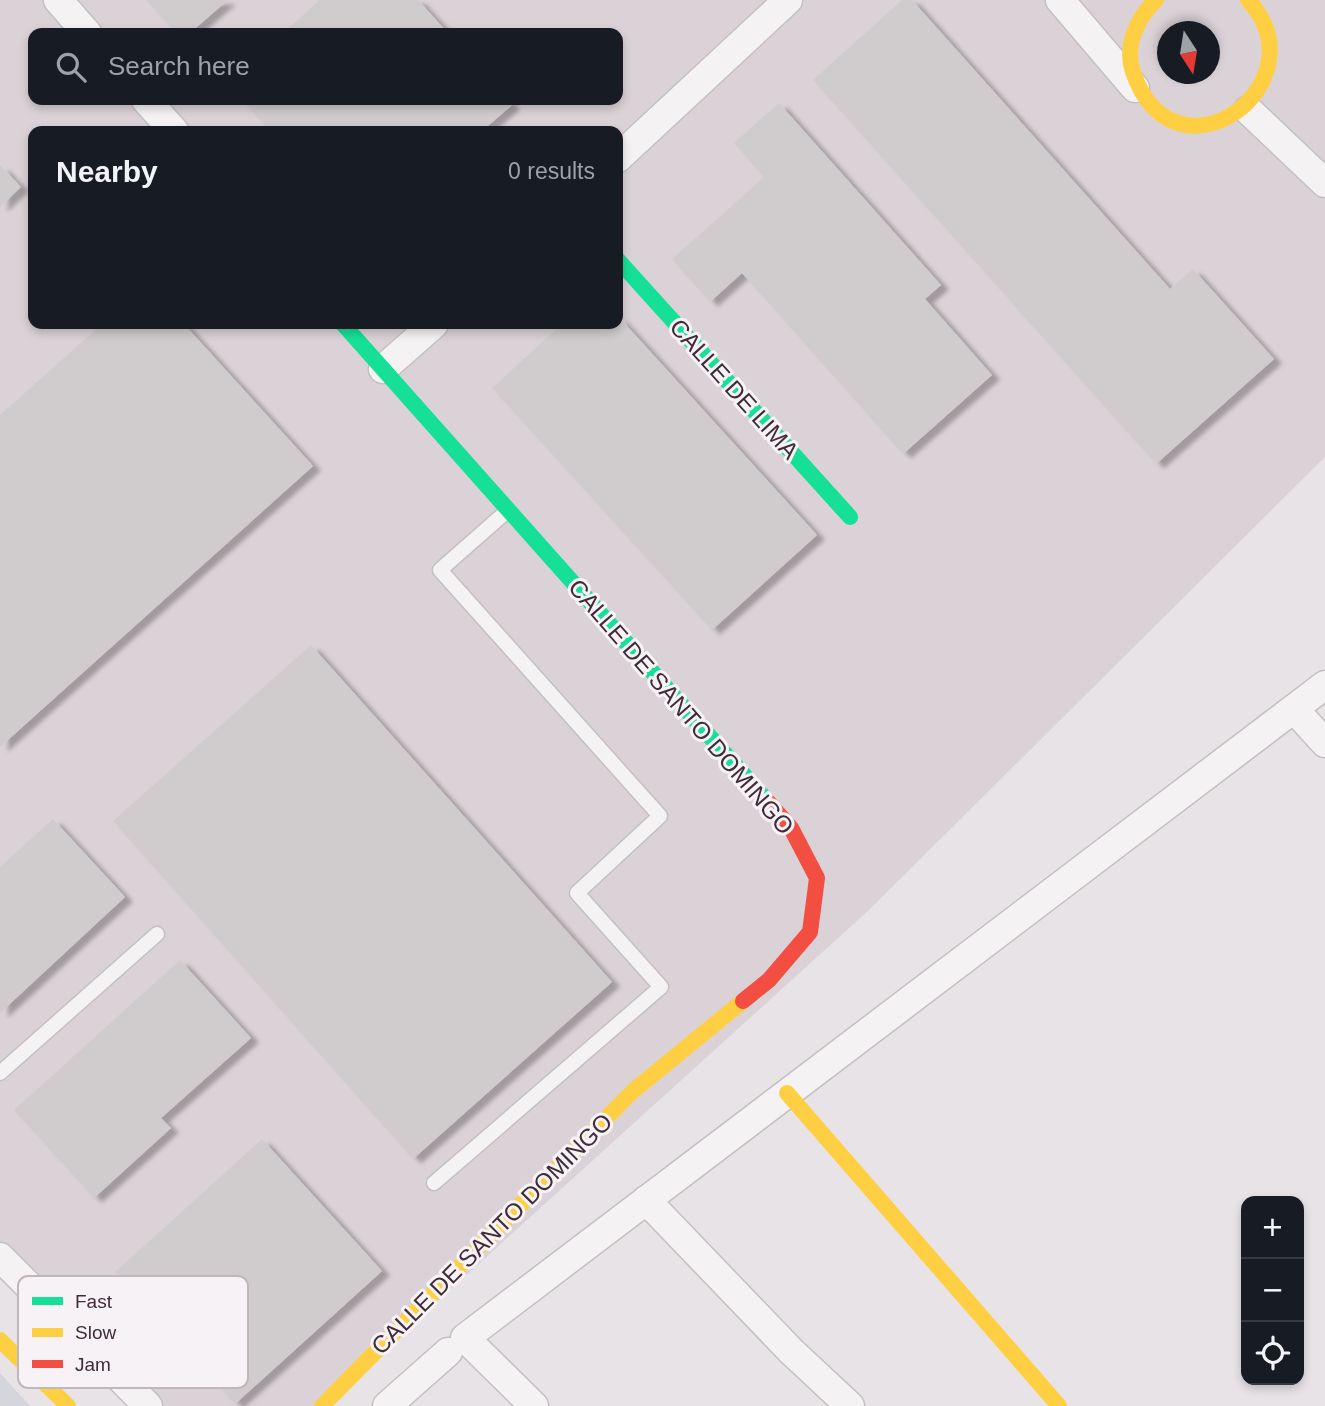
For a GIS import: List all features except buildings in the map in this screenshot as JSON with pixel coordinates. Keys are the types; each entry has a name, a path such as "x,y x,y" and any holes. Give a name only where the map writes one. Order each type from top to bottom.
{"main road":[{"path":"1156,0 1147,8 1134,29 1129,54 1133,79 1146,100 1163,116 1184,124 1206,126 1229,122 1248,110 1263,93 1272,72 1274,49 1269,27 1252,3"},
{"name":"CALLE DE LIMA","path":"623,266 849,517"},
{"name":"CALLE DE SANTO DOMINGO","path":"323,1406 633,1091 769,980 810,932 817,878 791,828 347,329"},
{"path":"788,1093 1059,1406"},
{"path":"0,1340 18,1357"},
{"path":"49,1388 68,1406"}],"street":[{"path":"58,0 83,28"},
{"path":"623,153 788,0"},
{"path":"1060,0 1146,100"},
{"path":"151,105 169,126"},
{"path":"1248,110 1325,183"},
{"path":"383,369 428,329"},
{"path":"387,1406 457,1345 1325,685"},
{"path":"1294,709 1325,743"},
{"path":"646,1200 791,1351 850,1406"},
{"path":"0,1257 19,1276"},
{"path":"457,1345 534,1406"},
{"path":"131,1388 149,1406"}],"lane":[{"path":"434,1183 660,987 577,893 660,816 440,570 508,510"},
{"path":"0,1073 157,934"}],"shaded area":[{"path":"0,0 1325,0 1325,457 869,910 322,1406 130,1406 113,1388 248,1388 248,1276 18,1276 18,1289 0,1270"},
{"path":"0,1373 30,1406 0,1406"}],"traffic: fast":[{"path":"623,266 850,517"},
{"path":"347,329 768,802"}],"traffic: slow":[{"path":"1156,0 1143,15 1134,33 1130,52 1133,72 1153,107 1180,123 1208,124 1235,113 1257,91 1268,63 1267,32 1248,0"},
{"path":"322,1406 633,1091 743,1001"},
{"path":"787,1093 1059,1406"},
{"path":"0,1340 18,1357"},
{"path":"49,1388 68,1406"}],"traffic: jam":[{"path":"743,1001 769,980 810,932 817,878 791,828 768,802"}]}
